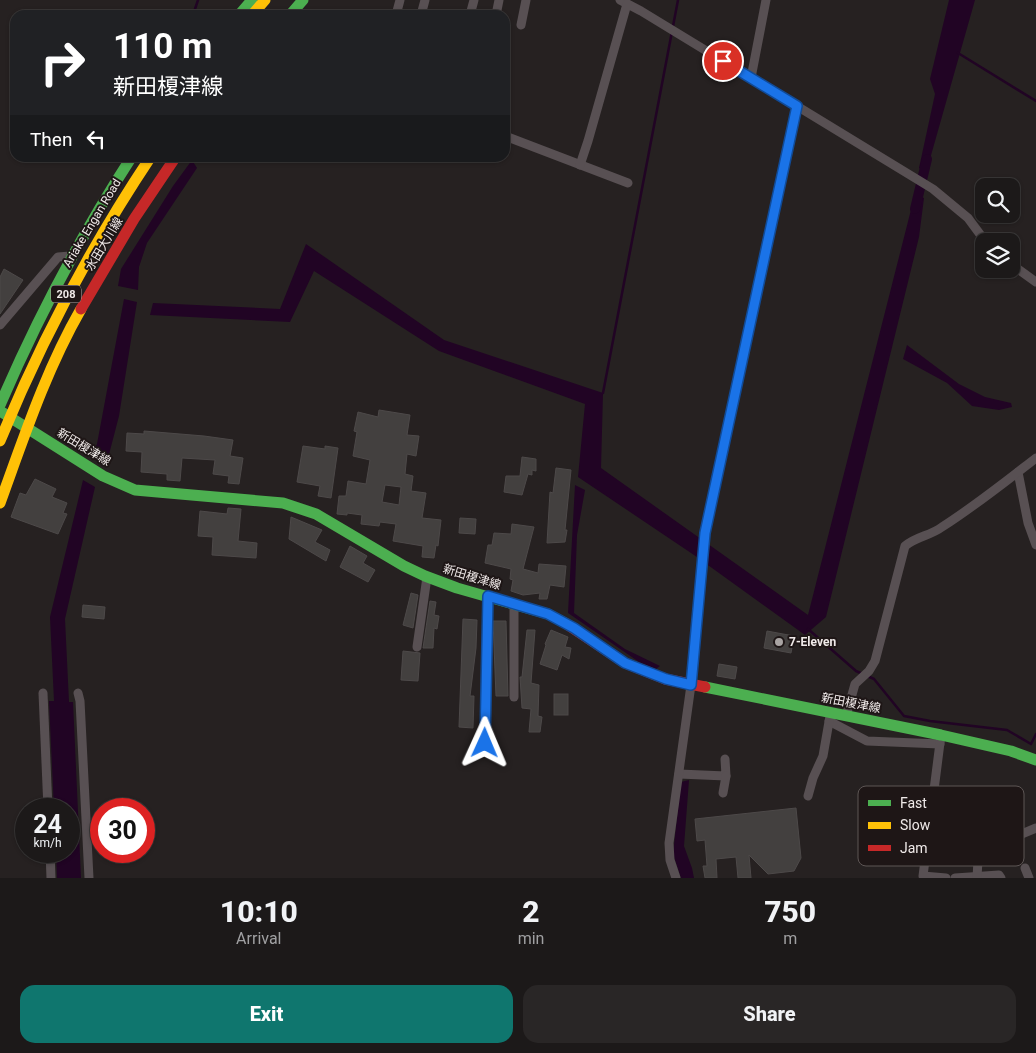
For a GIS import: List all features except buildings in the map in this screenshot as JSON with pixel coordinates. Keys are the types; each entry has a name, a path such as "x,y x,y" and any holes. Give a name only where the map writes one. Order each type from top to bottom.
{"main road":[{"path":"243,10 252,0"},
{"path":"256,10 265,0"},
{"path":"264,10 272,0"},
{"path":"294,10 303,0"},
{"name":"水田大川線","path":"0,405 70,256 106,195 128,162"},
{"name":"Ariake Engan Road","path":"0,425 32,349 72,272 99,225 140,162"},
{"name":"Ariake Engan Road","path":"0,441 55,315 103,229 147,162"},
{"name":"水田大川線","path":"0,503 27,428 65,337 134,219 172,162"},
{"path":"0,412 27,428"},
{"name":"新田榎津線","path":"27,428 102,476 135,490 282,503 316,514 404,566 427,577 556,619 574,628 625,663 666,679 830,717 846,716 940,740 1011,751 1036,760"}],"street":[{"path":"521,25 526,0"},
{"path":"751,78 766,0"},
{"path":"580,165 588,141 623,2 915,177 933,189 968,218 979,233"},
{"path":"676,878 670,860 669,843 691,685 704,540 797,106"},
{"path":"510,138 628,184"},
{"path":"0,325 58,257 70,256"},
{"path":"1020,270 1036,282"},
{"path":"846,716 851,692 858,679 869,671 875,661 905,546 914,538 935,532 966,512 1036,458"},
{"path":"1018,472 1028,523 1036,545"},
{"path":"1026,510 1036,508"},
{"path":"416,648 427,577"},
{"path":"485,743 488,596"},
{"path":"514,604 514,697"},
{"path":"44,693 48,798"},
{"path":"78,693 80,701 89,878"},
{"path":"808,796 813,778 823,756 830,717 867,741 940,740 934,786"},
{"path":"723,793 726,776 725,759"},
{"path":"679,774 726,776"},
{"path":"1024,833 1036,828"},
{"path":"51,863 52,878"},
{"path":"924,866 923,876 946,878"},
{"path":"1025,868 1029,878"},
{"path":"955,878 999,875 1001,878"}],"shaded area":[{"path":"949,0 975,0 926,173 919,168 935,94 930,79"},
{"path":"191,162 193,162 197,168 147,243 139,267 138,290 118,286 121,269 173,186"},
{"path":"915,194 924,198 919,237 826,617 805,635 694,555 578,477 585,404 439,351 314,271 290,322 150,315 153,303 280,309 306,244 444,340 603,393 601,468 808,615"},
{"path":"124,299 137,302 119,416 106,466 90,457 97,444"},
{"path":"907,345 959,384 985,397 1011,403 1012,407 999,410 972,406 947,383 903,359"},
{"path":"83,480 95,487 65,619 69,702 73,702 77,798 53,798 49,701 54,701 50,617"},
{"path":"575,485 585,490 577,535 574,613 625,649 660,666 656,669 639,662 568,613"},
{"path":"689,780 684,846 694,878 681,878 673,854 681,782"},
{"path":"80,856 81,878 57,878 56,863 80,863"}],"waterway":[{"path":"195,10 198,0"},
{"path":"603,393 678,0"},
{"path":"958,53 1036,101"},
{"path":"915,209 927,159"},
{"path":"808,629 856,671 874,679 904,716 1007,730 1031,744 1036,734"}],"traffic: fast":[{"path":"243,10 252,0"},
{"path":"294,10 303,0"},
{"path":"0,405 60,279 128,162"},
{"path":"0,411 103,476 135,490 283,503 316,514 404,566 425,576 457,588 548,614 565,623"},
{"path":"705,687 941,735 1011,751 1036,760"}],"traffic: slow":[{"path":"256,10 265,0"},
{"path":"0,441 32,367 68,296 107,226 147,162"},
{"path":"0,503 46,380 81,309"}],"traffic: jam":[{"path":"81,309 134,219 172,162"},
{"path":"565,623 625,663 665,679 705,687"}],"place":[{"name":"7-Eleven","path":"779,642"}],"route":[{"path":"485,743 488,596 548,614 574,628 625,663 666,679 691,685 705,533 797,106 723,61"}]}
